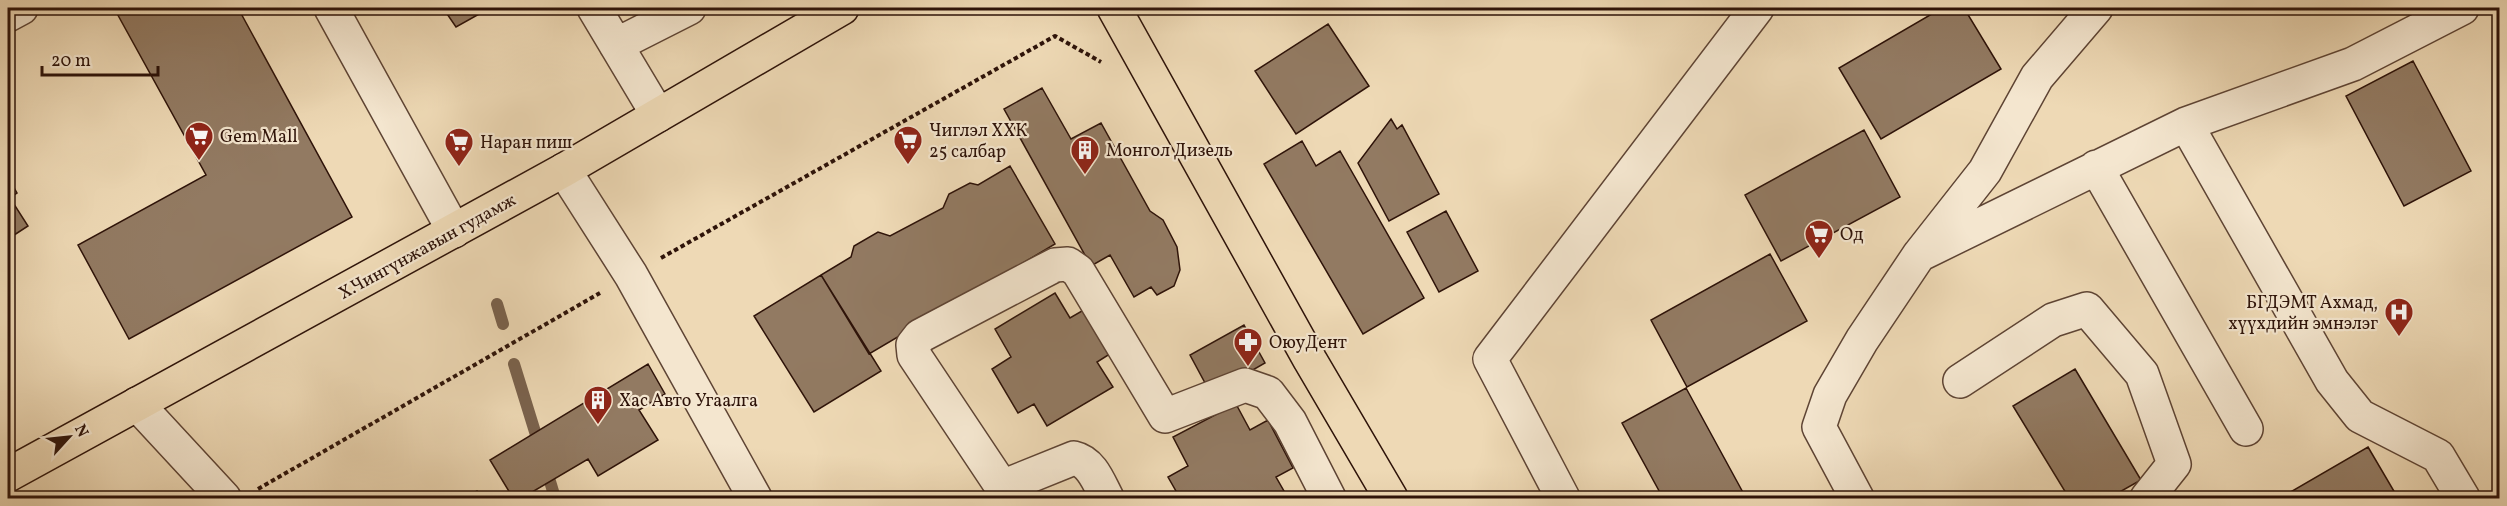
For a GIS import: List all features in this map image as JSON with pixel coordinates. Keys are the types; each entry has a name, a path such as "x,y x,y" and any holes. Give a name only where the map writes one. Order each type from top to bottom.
{"main road":[{"name":"Х.Чингүнжавын гудамж","path":"8,475 564,170 842,8"},
{"path":"1114,8 1304,350 1391,498"}],"street":[{"path":"8,15 21,8"},
{"path":"331,8 454,231"},
{"path":"594,8 658,115"},
{"path":"616,45 690,8"},
{"path":"1563,498 1490,359 1757,8"},
{"path":"1857,498 1819,427 1830,395 1919,255 1985,171 2037,77 2096,8"},
{"path":"1919,255 2186,124 2353,64 2463,8"},
{"path":"2186,124 2332,381 2360,416 2438,456 2463,498"},
{"path":"2096,167 2246,429"},
{"path":"564,170 631,275 755,498"},
{"path":"1107,498 1089,466 1082,460 1074,458 1002,487 914,355 913,345 920,336 1055,265 1068,264 1078,271 1165,416 1245,386 1268,393 1290,422 1329,498"},
{"path":"1960,381 2053,320 2087,309 2142,374 2174,464 2147,498"},
{"path":"137,404 224,498"}],"building":[{"path":"114,8 238,8 352,217 129,339 78,245 206,175"},
{"path":"443,8 490,8 456,27"},
{"path":"1942,8 1964,8 2001,69 1881,139 1839,68"},
{"path":"1328,24 1369,86 1296,134 1255,71"},
{"path":"2413,61 2471,171 2404,206 2346,96"},
{"name":"Монгол Дизель","path":"1042,88 1071,139 1101,123 1150,211 1163,220 1177,247 1180,270 1174,286 1157,295 1151,287 1134,297 1110,255 1091,266 1004,109"},
{"path":"1391,119 1397,129 1402,125 1439,194 1389,221 1358,163"},
{"path":"1864,130 1900,197 1781,261 1745,195"},
{"path":"1302,141 1316,166 1340,151 1424,298 1363,334 1264,164"},
{"path":"1010,166 1055,244 869,354 821,275 851,257 854,246 878,232 890,236 943,208 949,194 970,183 978,185"},
{"path":"8,177 17,193 10,198 28,226 8,239"},
{"path":"1446,211 1478,271 1439,292 1407,232"},
{"path":"1770,254 1807,321 1687,387 1651,320"},
{"path":"821,275 881,371 814,412 754,316"},
{"path":"1055,293 1070,318 1087,308 1113,352 1097,362 1113,387 1047,426 1034,404 1018,413 992,369 1011,357 995,329"},
{"path":"1244,325 1265,363 1211,394 1190,355"},
{"name":"Хас Авто Угаалга","path":"648,364 665,394 639,410 658,440 598,476 588,459 522,498 513,498 490,460"},
{"path":"2075,369 2141,480 2109,498 2069,498 2013,406"},
{"path":"1686,388 1746,498 1663,498 1622,423"},
{"path":"1236,404 1250,430 1268,420 1293,468 1276,477 1288,498 1180,498 1168,477 1188,466 1173,437"},
{"path":"2368,447 2398,498 2280,498"},
{"path":"477,491 482,498 465,498"}],"waterway":[{"path":"497,304 503,324"},
{"path":"514,364 540,448"},
{"path":"546,468 555,498"}],"place":[{"name":"Gem Mall","path":"199,162"},
{"name":"Чиглэл ХХК 25 салбар","path":"908,166"},
{"name":"Наран пиш","path":"459,168"},
{"name":"Монгол Дизель","path":"1085,176"},
{"name":"Од","path":"1819,260"},
{"name":"БГДЭМТ Ахмад, хүүхдийн эмнэлэг","path":"2399,338"},
{"name":"ОюуДент","path":"1248,368"},
{"name":"Хас Авто Угаалга","path":"598,426"}]}
